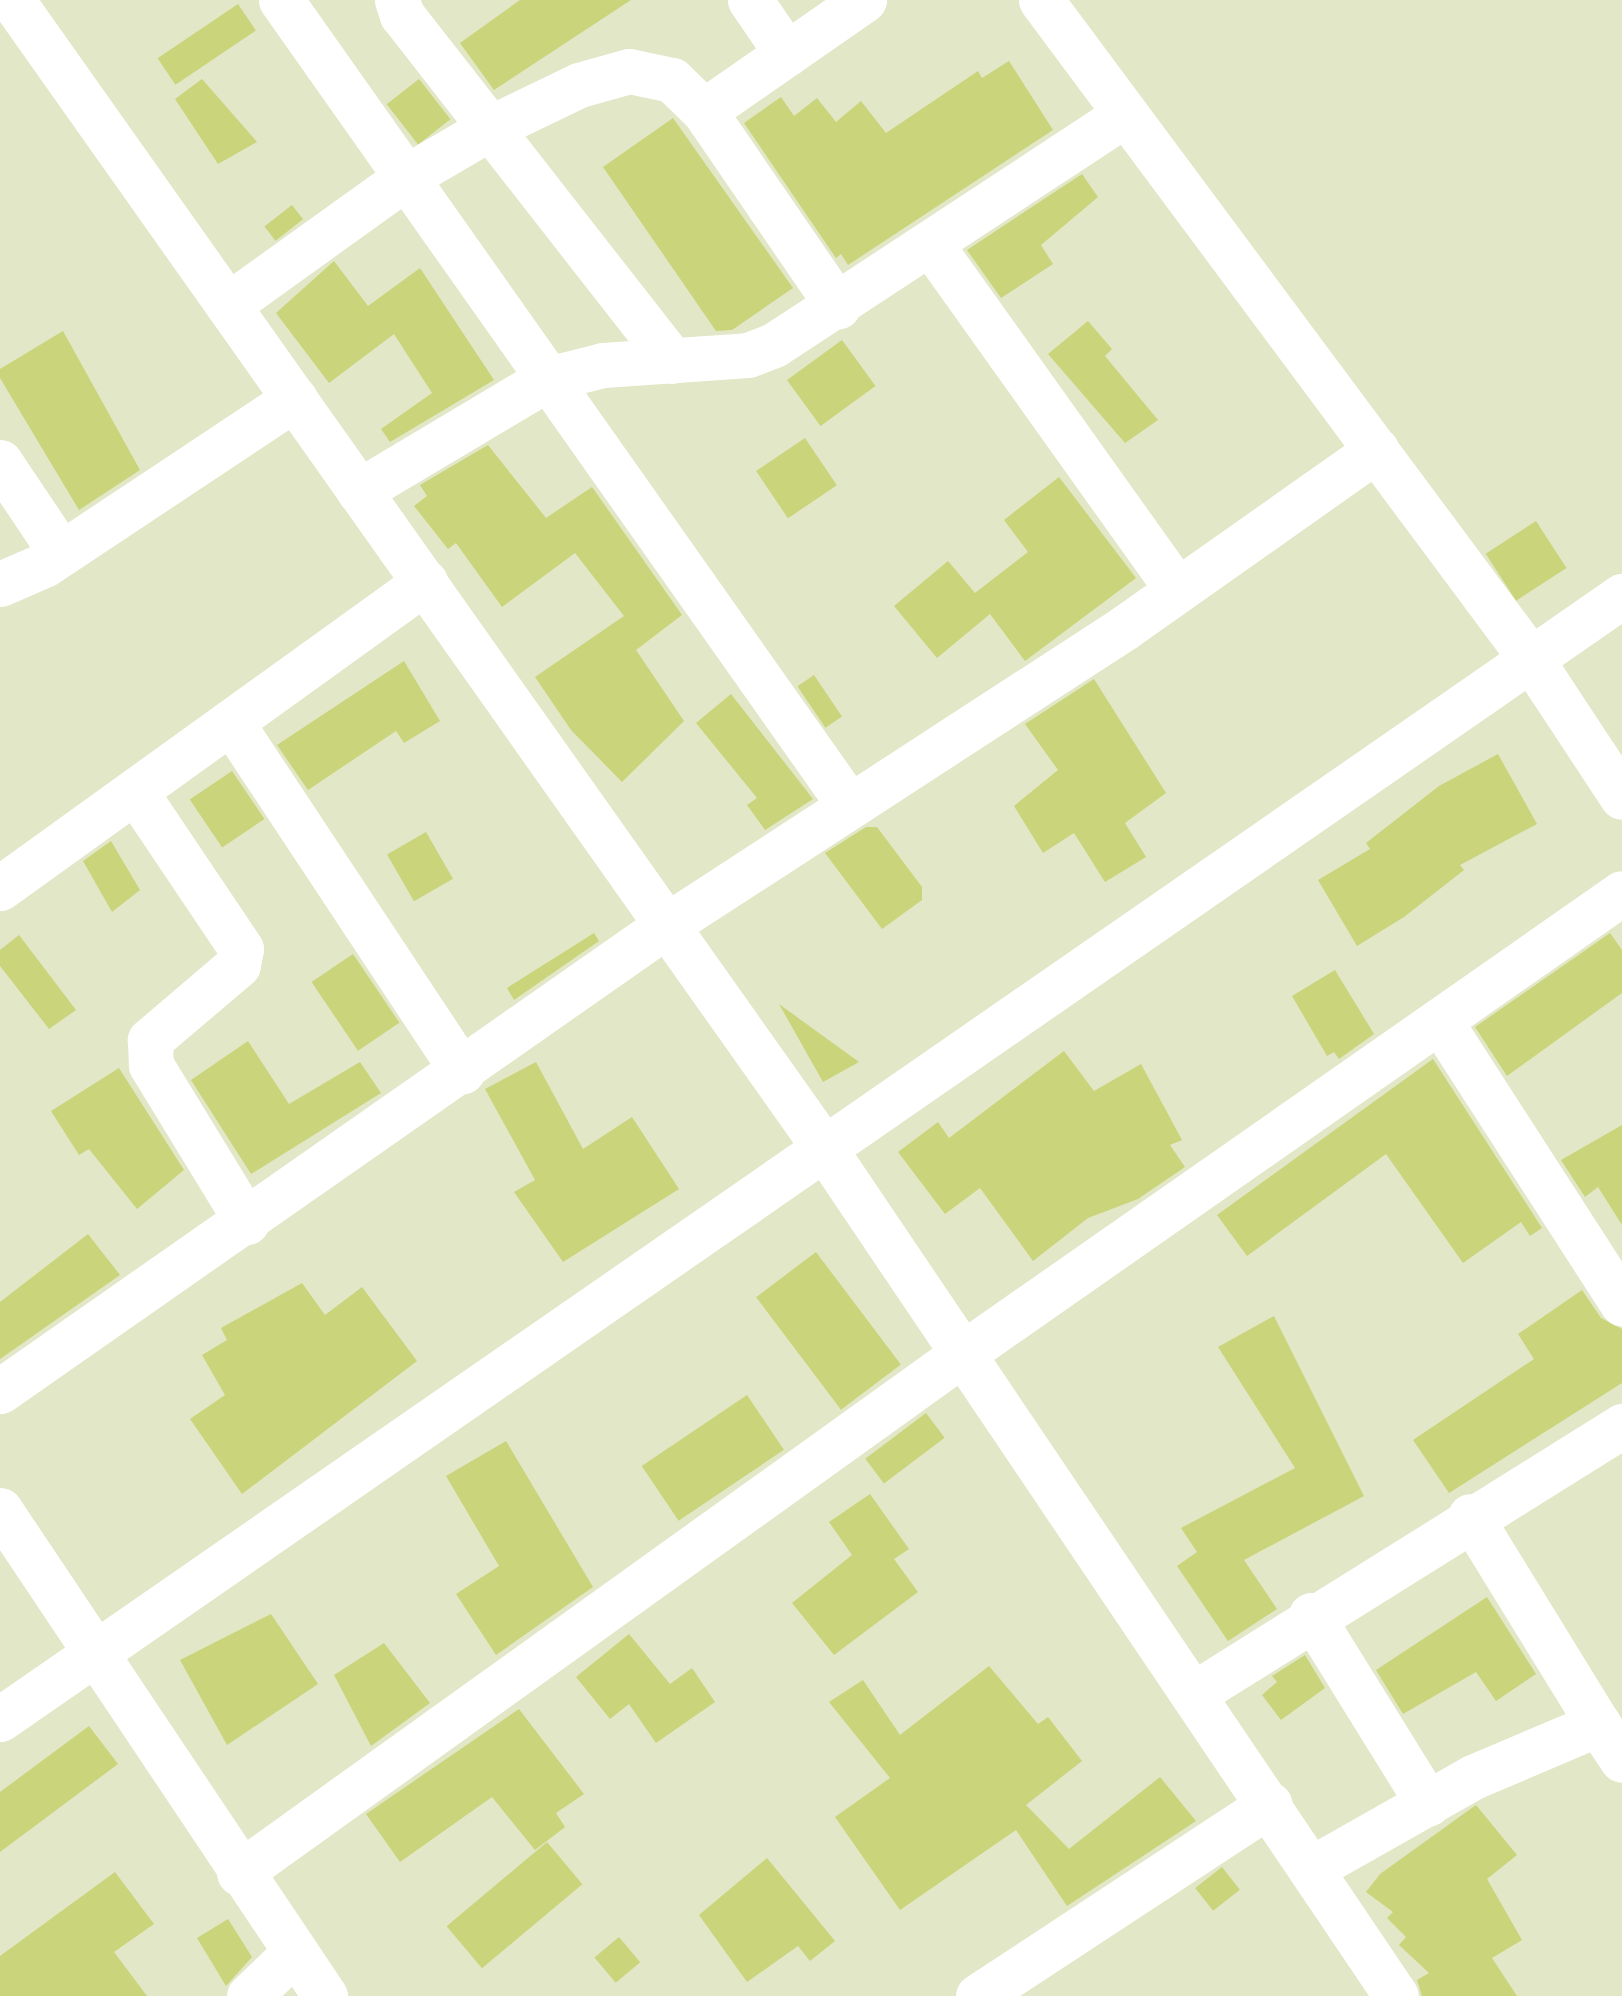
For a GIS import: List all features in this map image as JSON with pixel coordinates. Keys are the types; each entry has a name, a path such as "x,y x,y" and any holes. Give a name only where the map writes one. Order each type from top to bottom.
{"street":[{"path":"12,0 965,1352 1314,1866 1393,1995"},
{"path":"281,0 849,805"},
{"path":"397,0 490,128 672,361"},
{"path":"750,0 787,54"},
{"path":"704,111 864,0"},
{"path":"1041,0 1531,659 1622,797"},
{"path":"228,305 406,177 490,128 579,84 628,71 672,80 704,111 838,307"},
{"path":"359,491 547,380 603,366 748,355 838,307 1124,114"},
{"path":"932,246 1177,590"},
{"path":"0,584 60,553 295,398"},
{"path":"0,1391 667,925 1177,590 1376,450"},
{"path":"0,462 60,553"},
{"path":"0,888 425,582"},
{"path":"0,1719 822,1146 1622,596"},
{"path":"231,722 462,1071"},
{"path":"136,791 241,948 238,965 150,1040 151,1065 246,1222"},
{"path":"240,1873 965,1352 1622,893"},
{"path":"1440,1020 1622,1303"},
{"path":"1194,1692 1470,1516 1622,1426"},
{"path":"0,1510 97,1648 240,1873 324,1996"},
{"path":"1314,1866 1473,1777 1610,1742 1470,1516"},
{"path":"1311,1615 1428,1804"},
{"path":"978,1996 1270,1804"},
{"path":"249,1996 295,1952"}],"building":[{"path":"520,0 631,0 494,90 460,43"},
{"path":"238,4 256,31 175,85 158,58"},
{"path":"1009,61 1053,130 848,265 841,254 836,258 744,123 781,97 794,116 817,98 836,122 861,101 886,133 978,71 982,78"},
{"path":"202,79 257,142 218,164 175,99"},
{"path":"419,79 450,119 418,144 387,104"},
{"path":"673,118 793,288 732,330 716,331 603,167"},
{"path":"1082,174 1098,197 1041,245 1053,264 1001,298 967,250"},
{"path":"292,205 303,219 276,241 264,227"},
{"path":"334,261 368,306 420,268 494,380 390,442 381,429 432,393 394,334 329,383 276,313"},
{"path":"1088,321 1112,349 1105,356 1158,420 1125,443 1048,354"},
{"path":"63,331 140,470 79,510 0,378 0,369"},
{"path":"842,340 876,386 820,426 787,380"},
{"path":"805,438 837,485 788,518 756,471"},
{"path":"488,445 546,518 592,487 682,615 636,650 684,721 622,782 571,730 535,677 624,616 575,553 502,607 456,543 448,549 414,506 427,496 420,485"},
{"path":"1059,477 1136,578 1025,661 990,614 937,658 894,606 948,561 975,593 1028,552 1004,520"},
{"path":"1536,521 1566,568 1516,601 1486,554"},
{"path":"404,661 440,721 404,743 396,731 308,790 277,745"},
{"path":"814,675 842,716 825,728 797,686"},
{"path":"1094,679 1166,793 1125,823 1146,857 1105,882 1074,833 1043,853 1014,806 1058,770 1025,724"},
{"path":"731,694 813,799 765,830 747,805 757,798 696,723"},
{"path":"1498,754 1537,824 1460,865 1464,870 1404,917 1357,946 1318,880 1370,849 1366,843 1439,786"},
{"path":"232,771 264,819 222,848 190,800"},
{"path":"866,827 877,827 922,887 922,900 882,929 825,853"},
{"path":"426,832 453,879 414,901 387,854"},
{"path":"111,841 140,890 112,912 83,861"},
{"path":"594,933 599,941 514,1000 507,988"},
{"path":"1610,933 1622,950 1622,993 1507,1076 1475,1027"},
{"path":"19,935 76,1010 49,1029 0,966 0,950"},
{"path":"353,954 399,1023 358,1051 312,982"},
{"path":"1335,970 1374,1034 1339,1059 1334,1052 1327,1056 1292,996"},
{"path":"779,1004 859,1062 823,1082"},
{"path":"248,1041 289,1104 360,1062 381,1093 251,1174 191,1080"},
{"path":"1064,1051 1094,1091 1141,1064 1182,1140 1170,1145 1185,1167 1138,1199 1088,1218 1033,1261 980,1188 945,1214 898,1152 938,1122 949,1138"},
{"path":"1433,1059 1542,1228 1530,1236 1521,1222 1463,1263 1386,1154 1247,1256 1217,1215"},
{"path":"536,1062 583,1149 632,1117 679,1189 563,1262 514,1192 535,1180 485,1089"},
{"path":"119,1068 184,1170 137,1209 89,1149 79,1155 51,1111"},
{"path":"1622,1125 1622,1225 1598,1187 1585,1197 1561,1160"},
{"path":"88,1234 120,1275 0,1359 0,1302"},
{"path":"816,1252 901,1365 841,1410 756,1297"},
{"path":"302,1283 325,1315 362,1287 417,1361 242,1494 190,1419 225,1395 202,1355 227,1340 221,1328"},
{"path":"1582,1290 1601,1318 1622,1329 1622,1383 1449,1493 1413,1440 1534,1359 1518,1334"},
{"path":"1274,1316 1364,1496 1244,1560 1277,1609 1228,1641 1177,1566 1197,1552 1181,1528 1295,1468 1218,1347"},
{"path":"747,1395 784,1450 679,1521 642,1466"},
{"path":"926,1413 945,1438 884,1483 865,1459"},
{"path":"506,1441 593,1587 496,1655 456,1594 499,1566 446,1476"},
{"path":"870,1494 909,1549 894,1559 918,1592 834,1655 792,1603 852,1555 829,1522"},
{"path":"1487,1597 1536,1674 1496,1701 1476,1672 1403,1714 1376,1670"},
{"path":"271,1614 318,1684 227,1745 180,1660"},
{"path":"629,1634 670,1684 692,1668 715,1702 656,1743 629,1704 610,1719 576,1677"},
{"path":"384,1643 430,1703 371,1746 334,1675"},
{"path":"1305,1655 1325,1688 1281,1720 1262,1695 1277,1682 1272,1676"},
{"path":"989,1666 1038,1724 1048,1717 1082,1761 1026,1805 1069,1849 1160,1777 1196,1821 1067,1906 1016,1830 900,1910 835,1817 890,1778 829,1702 863,1680 900,1735"},
{"path":"519,1709 584,1794 556,1813 565,1827 535,1850 492,1797 400,1862 366,1814"},
{"path":"89,1726 118,1764 0,1852 0,1792"},
{"path":"1476,1805 1517,1855 1487,1879 1522,1940 1492,1958 1517,1996 1422,1996 1417,1980 1429,1973 1399,1945 1406,1937 1387,1918 1393,1912 1366,1892 1380,1874"},
{"path":"547,1842 582,1884 482,1968 447,1926"},
{"path":"767,1858 835,1941 810,1961 798,1946 747,1982 699,1915"},
{"path":"1222,1867 1240,1890 1213,1911 1195,1888"},
{"path":"115,1872 154,1924 114,1952 147,1996 0,1996 0,1956"},
{"path":"228,1919 252,1957 226,1986 197,1938"},
{"path":"619,1937 640,1962 616,1983 594,1958"}]}
